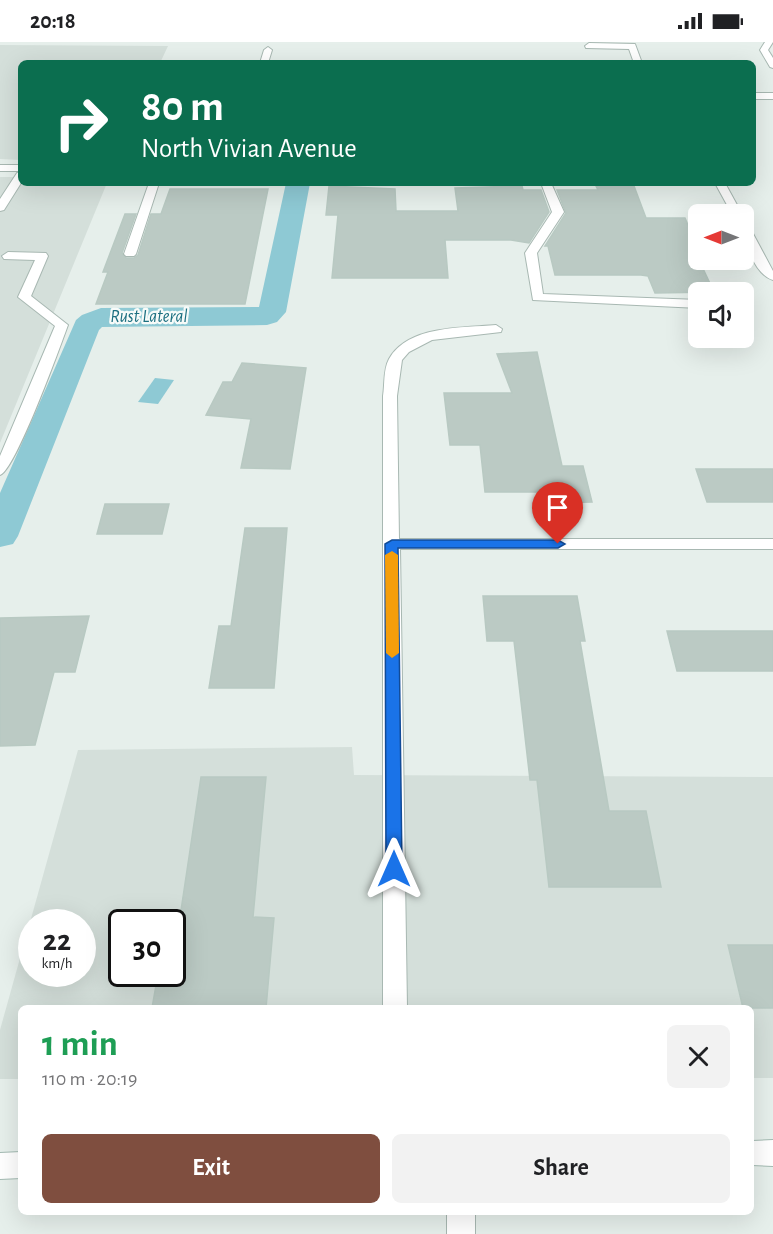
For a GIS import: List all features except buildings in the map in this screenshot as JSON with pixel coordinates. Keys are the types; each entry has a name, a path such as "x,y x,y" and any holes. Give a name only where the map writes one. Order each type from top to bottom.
{"street":[{"path":"769,42 764,50 773,65"},
{"path":"591,48 632,46 637,60"},
{"path":"265,60 268,50"},
{"path":"756,96 773,96"},
{"path":"0,168 18,168"},
{"path":"0,208 18,180"},
{"path":"130,254 153,186"},
{"path":"547,186 558,212 531,253 537,297 688,304"},
{"path":"722,186 732,204"},
{"path":"754,247 767,272 773,276"},
{"path":"0,470 14,444 62,325 24,297 42,256 8,256"},
{"path":"395,1005 390,396 395,360 414,341 496,329"},
{"path":"392,544 773,544"},
{"path":"754,1153 773,1153"},
{"path":"0,1166 18,1165"},
{"path":"461,1215 461,1234"}],"shaded area":[{"path":"0,45 168,46 161,60 18,60 18,160 0,159"},
{"path":"0,177 18,177 18,186 106,186 0,443"},
{"path":"352,747 354,775 773,777 773,1078 754,1078 754,1005 18,1005 18,1079 0,1079 0,1030 18,965 18,987 96,987 96,909 34,909 78,750"}],"water":[{"path":"155,378 174,380 158,404 138,402"}],"waterway":[{"name":"Rust Lateral","path":"0,536 86,326 101,317 267,316 272,312 297,186"}],"slow traffic":[{"path":"392,555 392,653"}],"route":[{"path":"394,869 392,544 558,544"}]}
